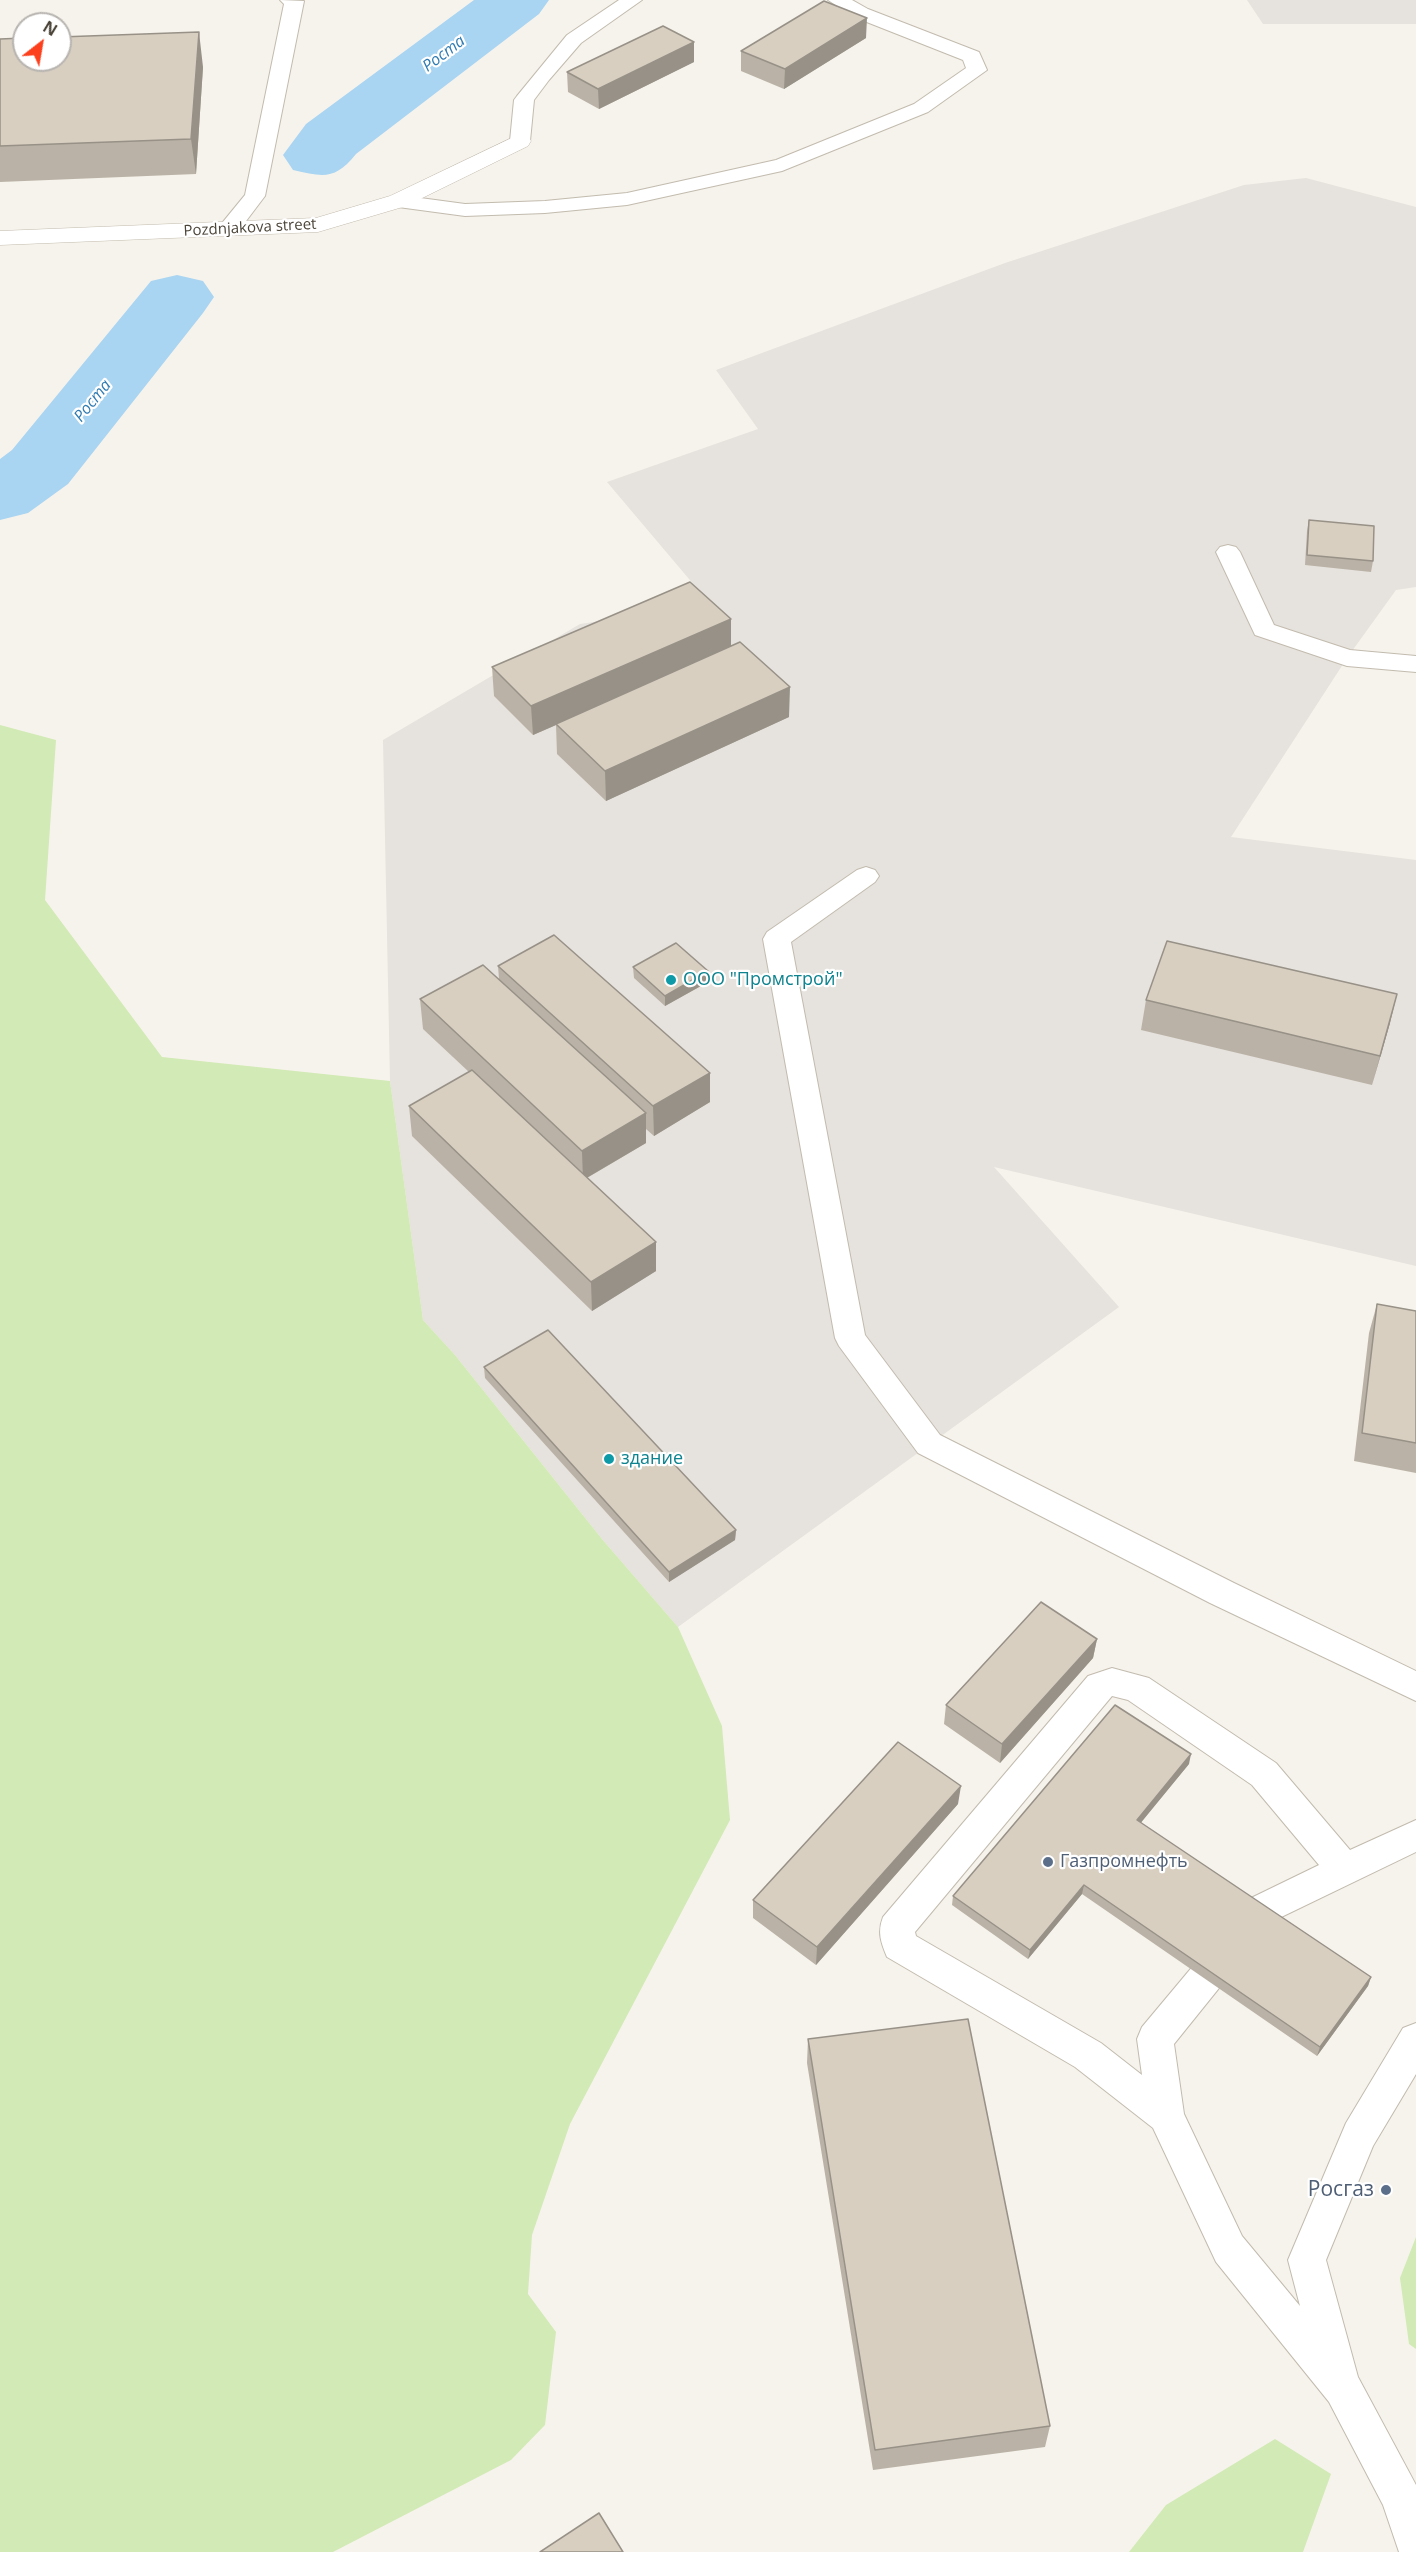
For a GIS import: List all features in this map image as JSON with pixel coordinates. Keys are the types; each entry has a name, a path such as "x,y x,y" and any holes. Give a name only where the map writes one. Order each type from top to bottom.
{"street":[{"name":"Pozdnjakova street","path":"0,238 318,225 398,201 520,141"}],"lane":[{"path":"229,228 255,196 294,0"},
{"path":"520,141 524,100 542,76 574,39 632,0"},
{"path":"398,201 465,210 557,206 627,199 782,165 852,139 921,108 977,70 972,56 861,13 838,0"},
{"path":"1228,552 1264,630 1347,658 1416,664"},
{"path":"866,876 777,939 850,1338 929,1444 1222,1593 1416,1687"},
{"path":"1166,2116 1088,2055 900,1946 896,1928 1100,1686 1112,1682 1137,1688 1264,1774 1343,1868"},
{"path":"1416,1835 1343,1868 1261,1910 1155,2039 1166,2116 1229,2248 1343,2388 1401,2497 1416,2544"},
{"path":"1343,2388 1307,2260 1359,2135 1416,2040"}],"shaded area":[{"path":"1247,0 1416,0 1416,24 1263,24"},
{"path":"1306,178 1416,207 1416,587 1396,590 1347,658 1231,837 1416,860 1416,1266 994,1167 1119,1307 678,1627 602,1539 455,1355 423,1320 390,1081 383,740 580,624 711,605 607,482 758,429 716,370 1005,263 1244,185"}],"green space":[{"path":"0,725 56,740 45,900 162,1057 390,1081 423,1320 455,1355 602,1539 678,1627 722,1726 730,1820 570,2124 532,2235 528,2294 556,2332 545,2425 511,2460 333,2552 0,2552"},
{"path":"1416,2237 1416,2349 1409,2344 1400,2278"},
{"path":"1275,2439 1331,2474 1303,2552 1129,2552 1166,2505"}],"building":[{"path":"824,1 867,18 785,69 741,51"},
{"path":"663,26 694,42 598,89 567,72"},
{"path":"199,32 191,139 0,146 0,39 12,38 12,72 72,72 72,37"},
{"path":"1309,520 1374,526 1373,561 1307,555"},
{"path":"690,582 731,619 531,706 492,667"},
{"path":"740,642 790,687 605,771 556,724"},
{"path":"554,935 710,1073 653,1106 498,966"},
{"path":"1167,941 1397,994 1380,1056 1146,1000"},
{"name":"ООО \"Промстрой\"","path":"676,943 708,971 665,996 633,967"},
{"path":"483,965 646,1113 582,1151 420,999"},
{"path":"472,1070 656,1242 591,1282 409,1106"},
{"path":"1377,1304 1416,1311 1416,1443 1362,1433"},
{"name":"здание","path":"548,1330 736,1530 669,1572 484,1367"},
{"path":"1041,1602 1097,1639 1002,1744 946,1705"},
{"path":"1115,1705 1191,1754 1137,1820 1371,1977 1320,2047 1084,1885 1030,1950 953,1896"},
{"path":"898,1742 961,1786 817,1947 753,1900"},
{"path":"968,2019 1050,2426 875,2450 808,2039"},
{"path":"599,2513 623,2552 540,2552"}],"waterway":[{"name":"Роста","path":"318,155 331,139 516,0"},
{"name":"Роста","path":"0,496 40,467 177,297"}],"place":[{"name":"ООО \"Промстрой\"","path":"671,980"},
{"name":"здание","path":"609,1459"},
{"name":"Газпромнефть","path":"1048,1862"},
{"name":"Росгаз","path":"1386,2190"}]}
